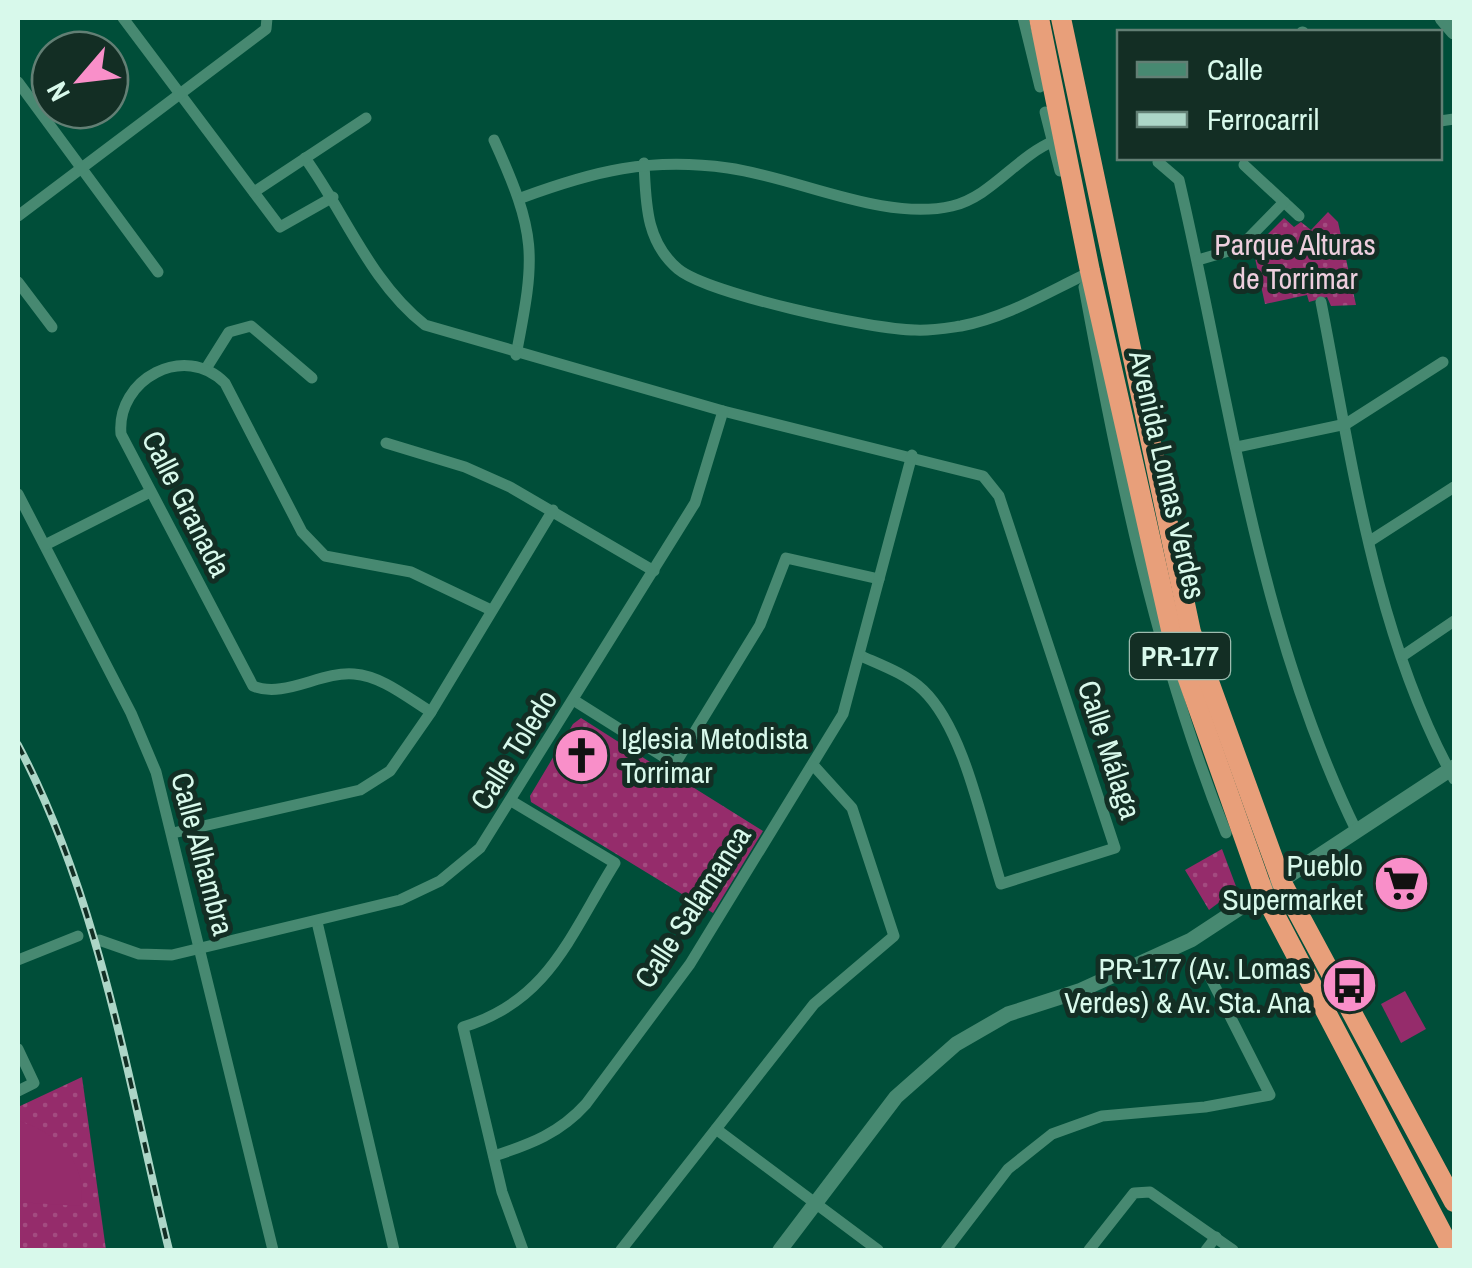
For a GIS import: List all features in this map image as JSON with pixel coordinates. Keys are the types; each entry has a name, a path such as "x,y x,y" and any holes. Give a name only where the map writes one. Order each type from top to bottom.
{"highway":[{"name":"Avenida Lomas Verdes","path":"1039,18 1090,272 1172,634 1273,889 1451,1250"},
{"name":"Avenida Lomas Verdes","path":"1062,18 1190,632 1273,889 1454,1202"}],"street":[{"path":"123,18 280,227 334,197"},
{"path":"18,216 266,29 266,18"},
{"path":"1023,18 1040,87"},
{"path":"1442,18 1454,32"},
{"path":"18,82 158,272"},
{"path":"1045,112 1158,634 1189,741 1226,833"},
{"path":"254,192 366,118"},
{"path":"494,140 520,198 530,232 533,272 516,355"},
{"path":"520,198 591,172 644,163 729,168 886,205 953,206 976,195 1054,142"},
{"path":"305,158 334,197 398,304 425,325 516,355 722,411 912,456"},
{"path":"1158,162 1179,180 1286,656 1334,787 1357,832"},
{"path":"644,163 646,209 662,250 679,270 704,283 866,325 916,330 993,318 1082,276"},
{"path":"1244,165 1299,216"},
{"path":"1198,260 1239,248 1284,202"},
{"path":"18,282 52,327"},
{"path":"780,1250 896,1097 956,1044 1008,1014 1079,991 1191,940 1453,772 1404,654 1370,541 1321,302"},
{"path":"312,378 252,326 229,332 206,367 225,383 302,532 326,556 411,572 491,610"},
{"path":"1237,447 1346,424 1443,362"},
{"name":"Calle Granada","path":"206,367 190,363 168,368 140,382 124,402 122,434 253,686 272,690 350,673 366,676 432,712"},
{"name":"Calle Toledo","path":"99,940 140,954 172,955 317,922 400,900 440,881 480,848 513,802 700,491 722,411"},
{"path":"386,443 466,467 552,510 654,572"},
{"name":"Calle Salamanca","path":"494,1156 547,1137 570,1123 586,1104 690,964 814,766 843,714 912,456"},
{"name":"Calle Málaga","path":"861,656 920,687 942,716 955,741 1001,884 1115,848 999,496 983,476 912,456"},
{"path":"1370,541 1454,487"},
{"path":"45,545 150,492"},
{"name":"Calle Alhambra","path":"18,494 131,712 156,772 273,1250"},
{"path":"173,833 376,782 398,762 432,712 552,510"},
{"path":"575,700 676,764 760,625 786,558 879,579"},
{"path":"1404,654 1454,622"},
{"path":"621,1250 814,1004 894,936 852,808 814,766"},
{"path":"513,802 615,863 544,978 496,1017 463,1027 494,1156 523,1250"},
{"path":"317,922 394,1250"},
{"path":"18,960 78,936"},
{"path":"946,1250 1008,1169 1052,1134 1102,1116 1204,1107 1270,1095 1203,963"},
{"path":"18,1049 34,1083 18,1091"},
{"path":"716,1129 878,1250"},
{"path":"1090,1250 1134,1194 1142,1192 1158,1194 1234,1250"},
{"path":"1206,1250 1216,1237"}],"green space":[{"name":"Parque Alturas de Torrimar","path":"1328,212 1338,222 1356,305 1331,306 1327,297 1309,302 1307,295 1265,304 1253,249 1284,218 1294,227 1301,222 1311,230"},
{"path":"581,718 650,762 665,780 683,781 763,831 713,913 531,802 530,796 573,724"},
{"path":"1222,849 1237,889 1209,910 1185,870"},
{"path":"1405,991 1426,1029 1401,1043 1381,1004"},
{"path":"82,1077 106,1250 18,1250 18,1107"},
{"path":"18,1121 45,1132 67,1152 80,1177 80,1206 18,1202"}],"railway":[{"path":"18,745 46,804 91,929 169,1250"}],"place":[{"name":"Iglesia Metodista Torrimar","path":"582,756"},
{"name":"Pueblo Supermarket","path":"1402,883"},
{"name":"PR-177 (Av. Lomas Verdes) & Av. Sta. Ana","path":"1350,986"}]}
